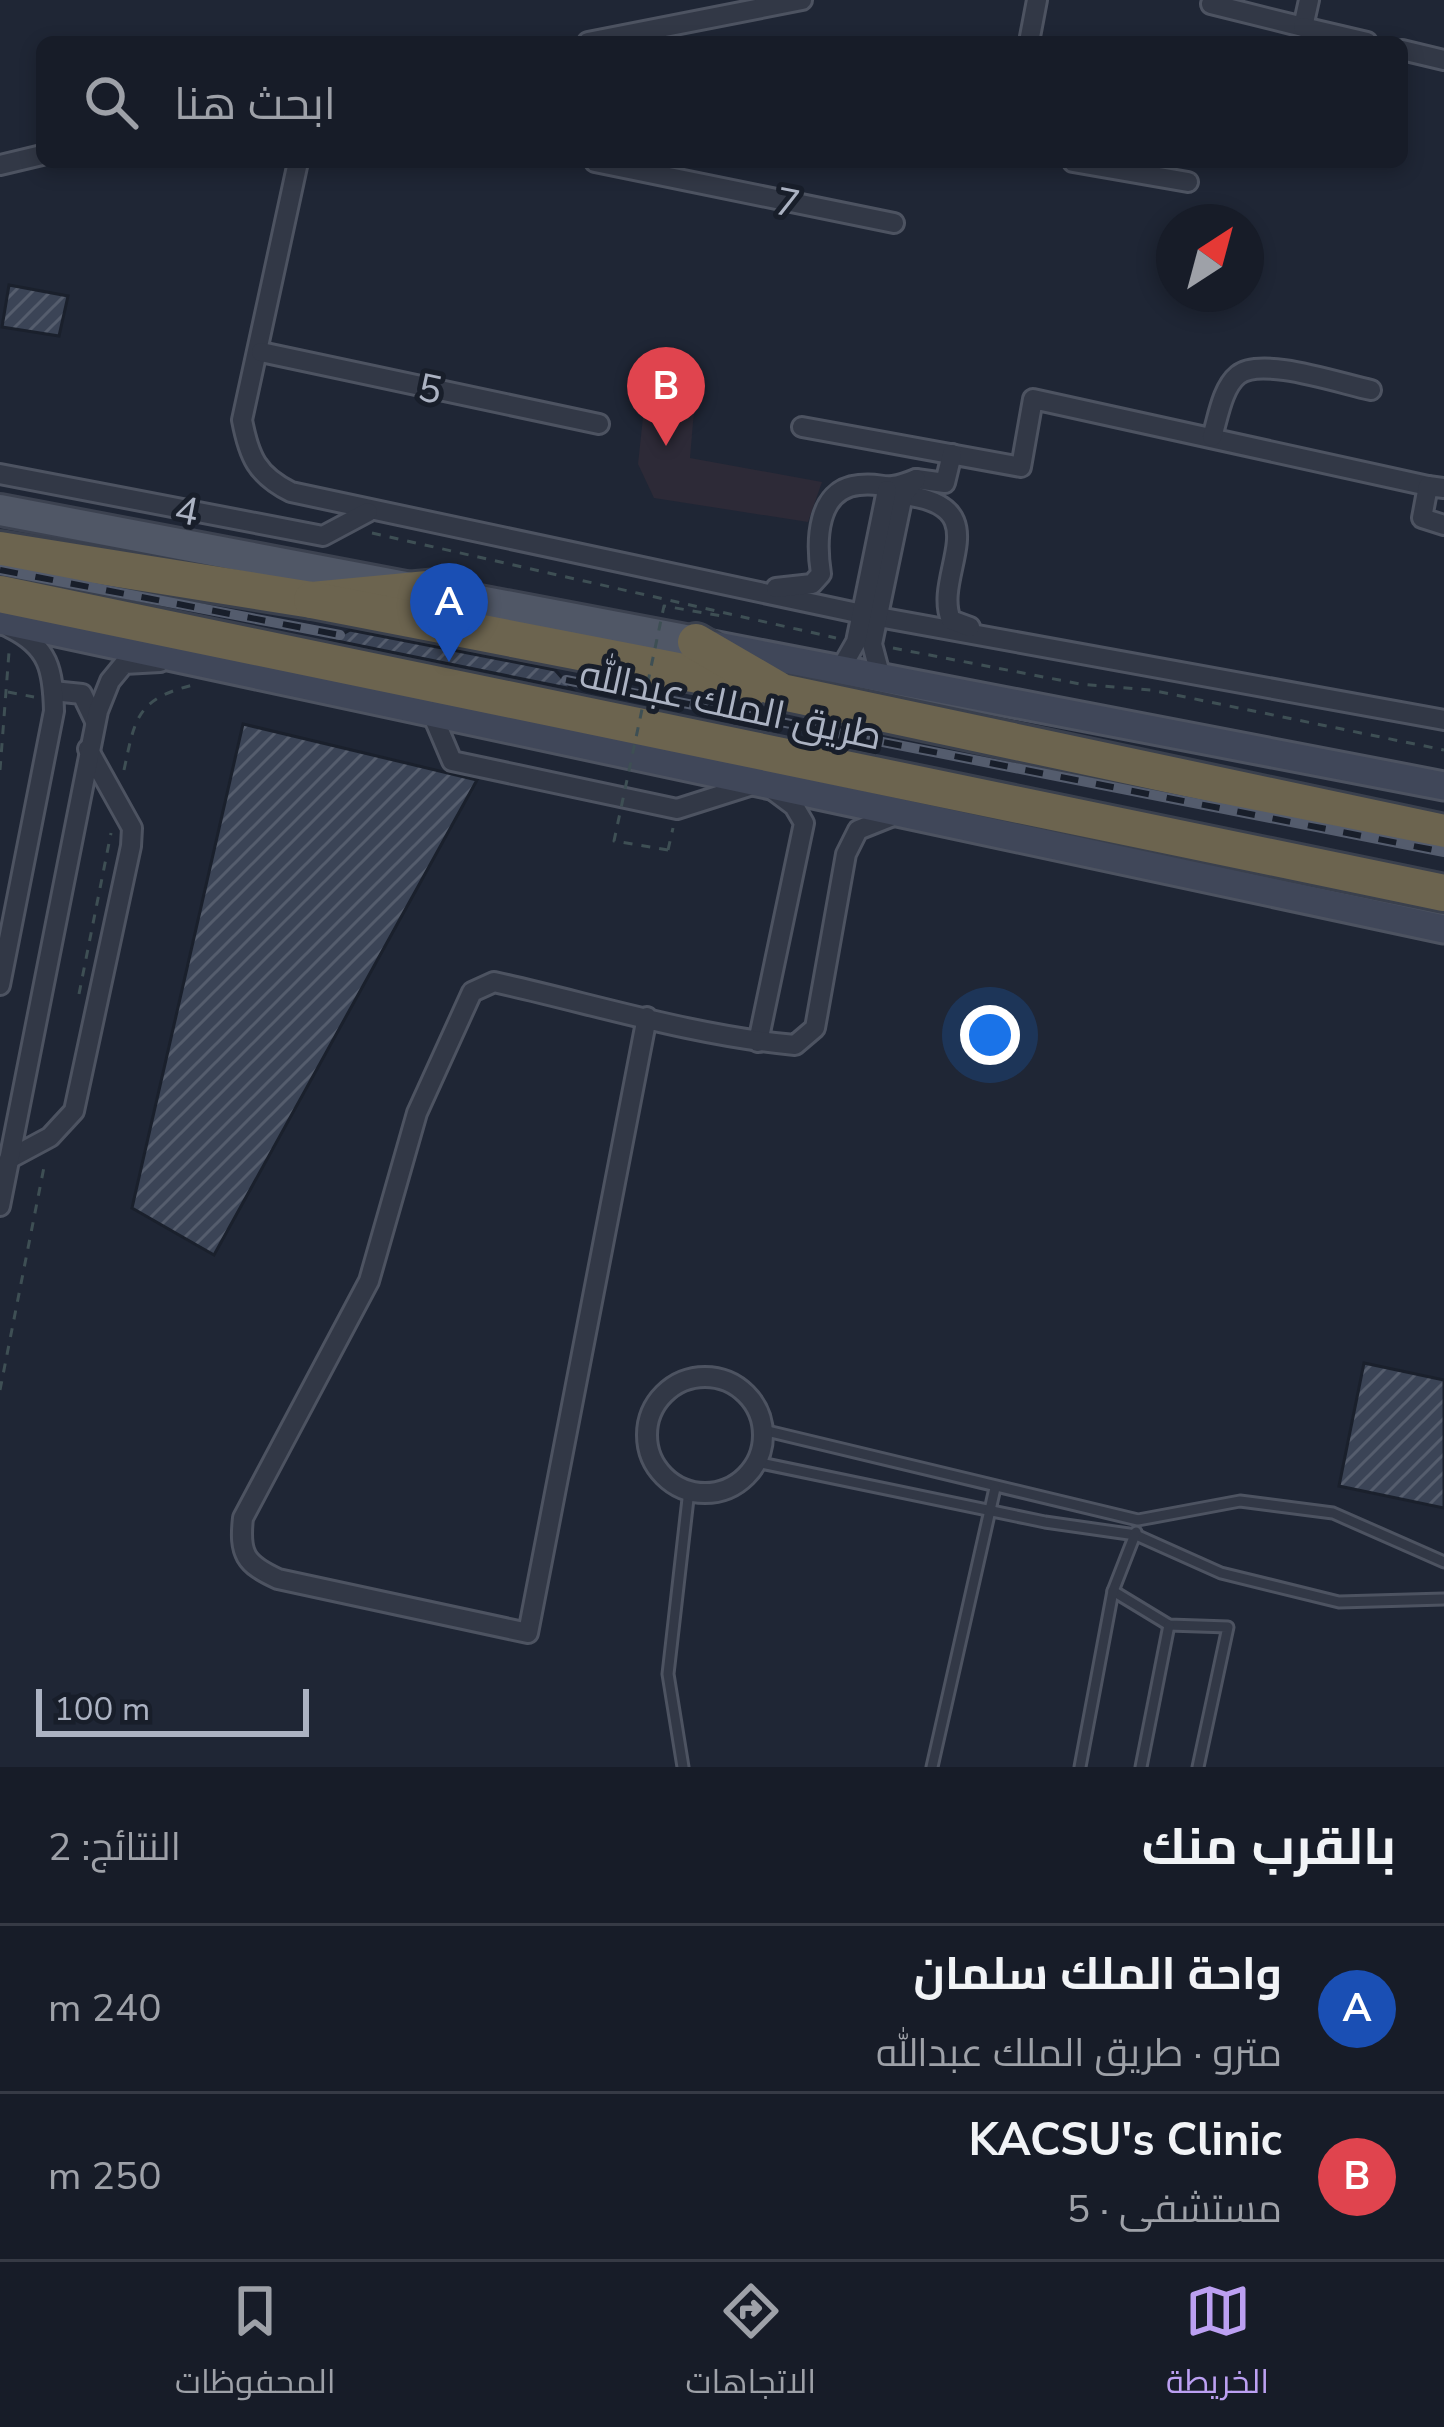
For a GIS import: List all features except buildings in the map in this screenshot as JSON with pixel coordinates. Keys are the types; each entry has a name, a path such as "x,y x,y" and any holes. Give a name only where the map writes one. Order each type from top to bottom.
{"highway":[{"path":"0,550 312,600 782,692"},
{"path":"312,600 437,588"},
{"name":"طريق الملك عبدالله","path":"0,594 1444,893"},
{"name":"طريق الملك عبدالله","path":"696,642 782,692 1444,833"}],"main road":[{"path":"0,510 437,588 1444,786"},
{"path":"0,622 198,673 430,709 1444,929"}],"street":[{"path":"620,36 802,0"},
{"path":"1030,36 1037,0"},
{"path":"1304,27 1309,0"},
{"path":"1211,4 1342,36"},
{"path":"714,18 714,36"},
{"path":"1408,51 1444,60"},
{"path":"0,165 36,156"},
{"path":"297,168 261,352 242,420 249,458 266,479 291,492 870,616 1444,720"},
{"name":"7","path":"655,168 685,171 894,224"},
{"path":"1108,168 1188,182"},
{"name":"5","path":"261,352 599,424"},
{"path":"1212,437 1228,387 1241,372 1262,367 1371,390"},
{"path":"802,427 1021,467 1033,400 1436,487 1421,518 1444,525"},
{"path":"743,590 812,584 821,574 817,551 828,504 851,485 902,488 945,483 952,454"},
{"name":"4","path":"0,474 323,536 368,512"},
{"path":"840,670 864,643 902,488"},
{"path":"902,488 938,505 956,526 959,549 944,602 951,620 1008,641"},
{"path":"0,622 42,649 52,669 7,912 0,985"},
{"path":"864,643 881,678"},
{"path":"0,1206 88,749 110,680 124,664 198,673"},
{"path":"46,694 72,689 82,694 95,721"},
{"path":"430,709 452,761 677,809 762,782 794,806 804,823 758,1042"},
{"path":"9,1159 50,1137 74,1111 105,982 132,828 88,749"},
{"path":"647,1017 528,1633 278,1579 251,1567 240,1550 243,1518 369,1281 417,1113 472,992 494,982 758,1042 795,1045 815,1028 846,854 858,830 902,813"},
{"path":"705,1377 728,1382 755,1406 763,1430 756,1462 735,1485 720,1491 689,1490 672,1482 650,1454 650,1417 670,1388 705,1377"}],"lane":[{"path":"763,1430 1138,1520 1222,1502 1333,1513 1444,1562"},
{"path":"756,1462 988,1511 1136,1535 1221,1573 1339,1602 1444,1598"},
{"path":"932,1767 995,1488"},
{"path":"683,1767 668,1674 689,1490"},
{"path":"1080,1767 1113,1591 1138,1520"},
{"path":"1113,1591 1169,1625 1228,1627 1198,1767"},
{"path":"1141,1767 1169,1625"}],"path":[{"path":"341,526 728,617"},
{"path":"677,809 668,850 614,841 664,606 1080,684 1151,690 1444,750"},
{"path":"0,646 9,648 0,770"},
{"path":"77,1003 136,714 198,673"},
{"path":"8,692 46,694"},
{"path":"0,1390 50,1137"}],"shaded area":[{"path":"673,394 695,399 690,458 822,482 808,522 654,498 638,464 644,408"}],"railway":[{"path":"0,570 340,635"},
{"path":"566,680 1444,852"}],"place":[{"name":"KACSU's Clinic","path":"666,446"},
{"name":"واحة الملك سلمان","path":"449,662"}]}
